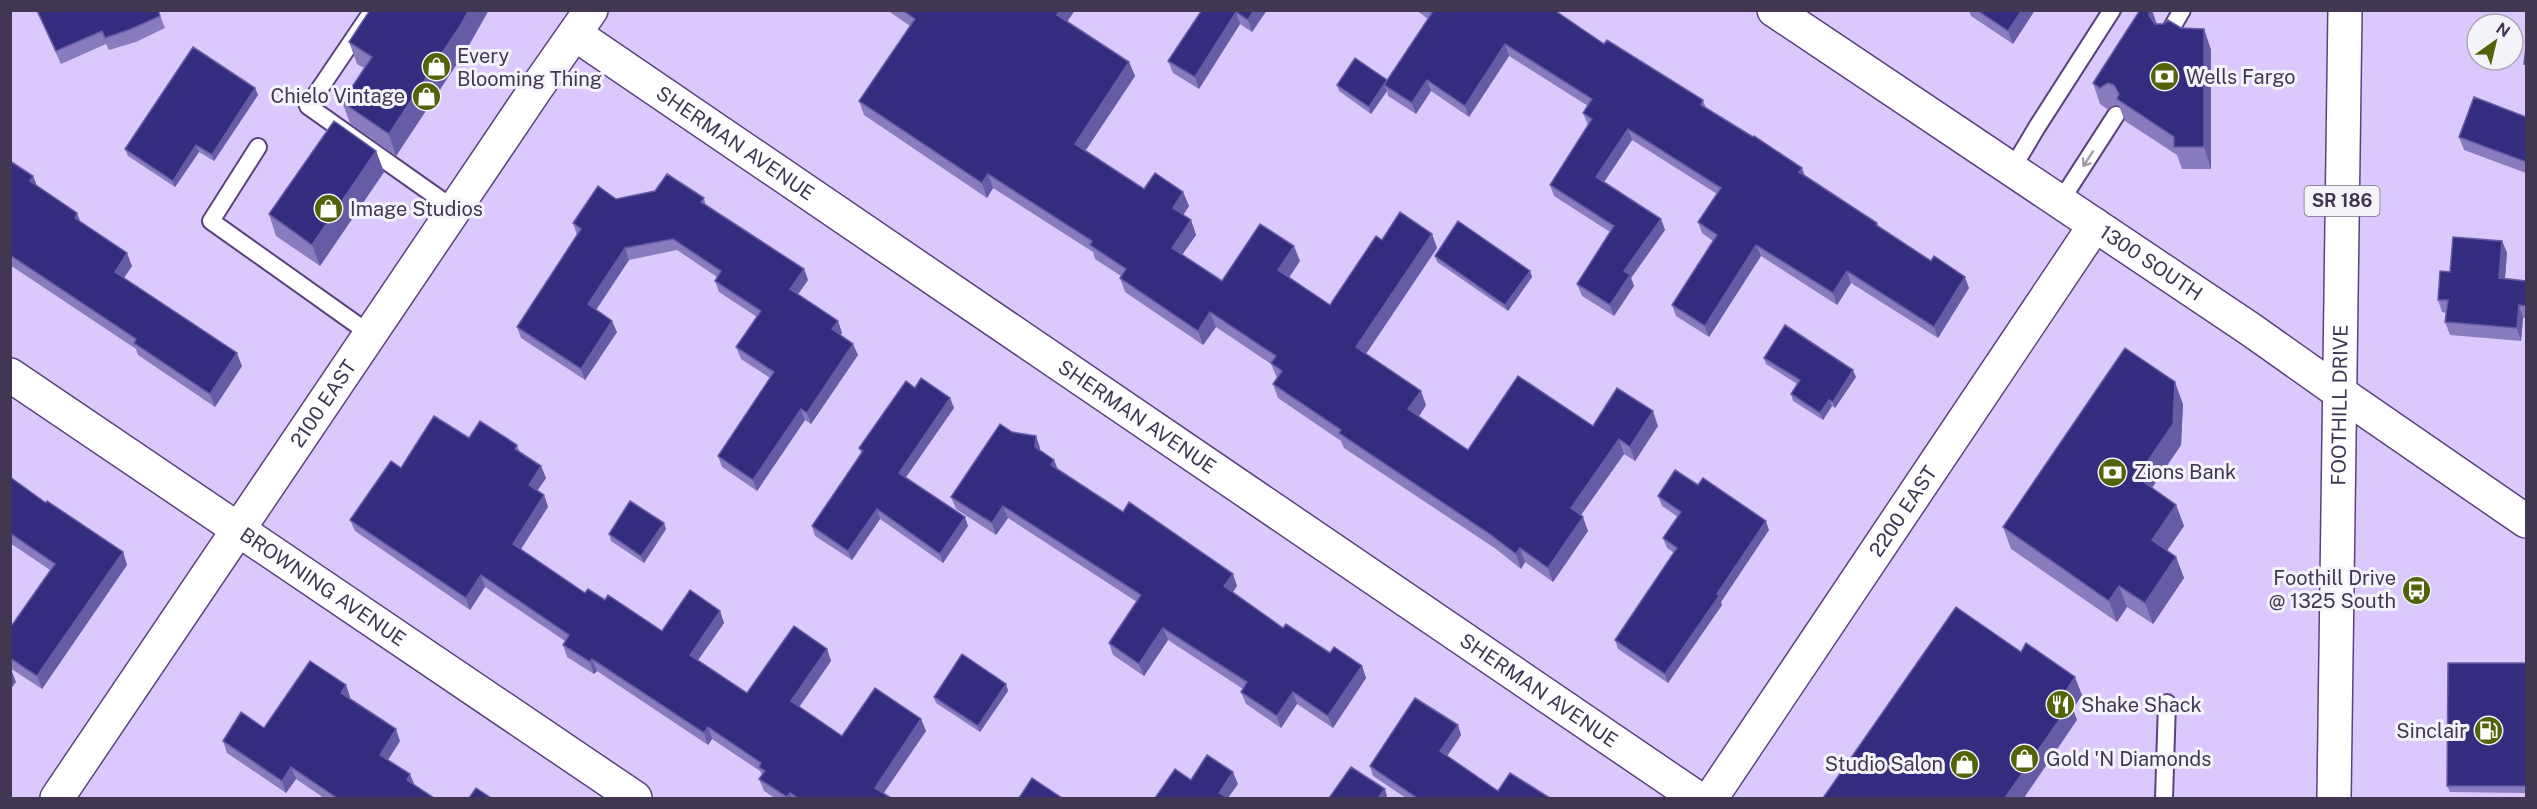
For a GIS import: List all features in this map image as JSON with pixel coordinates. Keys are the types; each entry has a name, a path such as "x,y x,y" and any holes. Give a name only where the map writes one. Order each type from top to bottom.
{"street":[{"name":"1300 SOUTH","path":"1774,10 2250,329 2526,521"},
{"name":"FOOTHILL DRIVE","path":"2334,798 2345,10"},
{"name":"2100 EAST","path":"57,798 454,209 583,22"},
{"name":"SHERMAN AVENUE","path":"583,22 1697,798"},
{"name":"2200 EAST","path":"1711,798 2095,225"},
{"name":"BROWNING AVENUE","path":"10,375 635,798"}],"lane":[{"path":"373,10 309,106 454,209"},
{"path":"2012,170 2112,10"},
{"path":"2167,36 2182,10"},
{"path":"2060,202 2116,115"},
{"path":"258,147 212,221 370,334"},
{"path":"2164,798 2167,703"}],"building":[{"path":"37,10 158,10 160,16 105,38 102,31 56,51"},
{"path":"370,10 469,10 389,134 342,102 372,57 349,42"},
{"path":"902,10 1060,10 1057,15 1129,62 1075,144 1144,189 1155,173 1183,192 1173,208 1191,220 1172,248 1222,281 1260,224 1294,246 1278,270 1330,305 1376,236 1382,240 1400,212 1432,234 1356,347 1421,391 1408,409 1468,450 1518,376 1593,426 1617,388 1653,411 1630,447 1619,439 1571,508 1583,517 1548,568 1520,548 1516,554 1339,433 1341,430 1273,384 1282,371 1271,363 1276,356 1210,312 1198,331 1120,278 1126,269 1090,245 1092,241 988,174 982,183 859,101 915,19"},
{"path":"1202,10 1254,10 1248,20 1236,12 1195,77 1168,61"},
{"path":"1428,10 1554,10 1604,44 1607,40 1703,100 1701,105 1802,168 1799,172 1877,223 1876,225 1931,261 1934,256 1965,277 1934,327 1847,271 1833,293 1756,245 1705,326 1672,305 1717,235 1698,222 1721,188 1628,129 1596,177 1661,219 1624,271 1630,275 1610,305 1577,284 1614,226 1550,185 1592,119 1583,113 1592,99 1505,44 1465,106 1427,80 1412,103 1384,85 1432,13"},
{"path":"1977,10 2022,10 2008,31"},
{"name":"Wells Fargo","path":"2140,10 2150,10 2149,15 2155,24 2164,24 2168,20 2181,28 2204,29 2204,147 2174,147 2174,137 2117,99 2119,94 2114,85 2108,83 2100,88 2093,83"},
{"path":"193,47 255,88 212,155 196,145 173,181 125,149"},
{"path":"1355,58 1387,80 1369,107 1337,85"},
{"path":"2474,97 2526,117 2526,162 2459,137"},
{"path":"334,121 376,151 312,245 269,214"},
{"path":"10,161 33,176 30,181 77,213 75,218 127,253 115,272 237,353 210,394 134,343 136,339 10,255"},
{"path":"667,174 704,198 701,202 804,269 790,289 838,321 832,329 853,344 807,413 801,409 753,480 718,456 774,372 736,347 761,311 715,281 721,271 673,239 625,248 588,304 612,321 581,369 517,327 581,229 573,223 598,186 616,199 655,191"},
{"path":"1458,221 1530,271 1505,305 1435,256"},
{"path":"2453,237 2502,241 2499,278 2526,281 2526,306 2519,305 2517,328 2445,322 2448,300 2438,300 2440,271 2450,272"},
{"path":"1785,325 1853,370 1833,402 1829,400 1820,413 1791,394 1800,380 1764,358"},
{"name":"Zions Bank","path":"2125,348 2175,382 2173,424 2137,477 2176,505 2152,540 2176,557 2145,603 2119,586 2109,601 2003,527"},
{"path":"921,378 950,398 899,473 965,517 940,554 877,509 848,551 812,526 863,451 859,448 906,381 915,388"},
{"path":"434,416 469,438 480,421 517,445 515,449 541,466 529,485 544,495 513,544 585,593 588,589 605,600 608,595 662,631 690,590 720,611 690,655 747,693 794,626 827,649 791,701 842,736 875,688 921,719 875,788 891,798 798,798 790,793 787,797 759,779 765,771 759,767 761,763 708,727 704,733 592,659 590,662 563,645 569,635 481,575 466,598 350,520 391,461 401,468"},
{"path":"1000,424 1012,432 1036,436 1035,447 1054,460 1051,465 1123,512 1129,502 1233,574 1224,586 1283,628 1286,624 1330,653 1334,647 1362,666 1328,716 1293,692 1277,716 1241,692 1247,682 1163,628 1139,664 1109,643 1141,595 1003,506 992,523 951,497"},
{"path":"1675,470 1698,485 1703,478 1766,521 1717,594 1719,596 1665,674 1615,640 1677,548 1663,538 1681,512 1658,496"},
{"path":"10,477 123,552 37,676 10,658 10,628 55,564 10,533"},
{"path":"630,501 664,523 641,556 609,534"},
{"path":"1956,607 2021,652 2026,643 2075,677 2062,697 2071,703 2005,798 1823,798"},
{"path":"962,654 1006,684 978,726 934,697"},
{"path":"310,661 346,685 341,693 396,729 380,755 410,774 407,780 434,798 337,798 291,767 282,781 223,741 241,712 264,728"},
{"name":"Sinclair","path":"2448,663 2526,663 2526,786 2447,786"},
{"path":"1415,698 1458,725 1440,751 1498,791 1510,773 1550,798 1417,798 1370,766"},
{"path":"1207,755 1233,772 1219,793 1228,798 1155,798 1175,769 1191,780"},
{"path":"1351,767 1385,789 1378,798 1329,798"},
{"path":"1032,778 1062,798 1019,798"},
{"path":"476,788 491,798 469,798"}],"place":[{"name":"Every Blooming Thing","path":"436,67"},
{"name":"Wells Fargo","path":"2165,77"},
{"name":"Chielo Vintage","path":"426,96"},
{"name":"Image Studios","path":"329,209"},
{"name":"Zions Bank","path":"2113,472"},
{"name":"Foothill Drive @ 1325 South","path":"2417,590"},
{"name":"Shake Shack","path":"2060,705"},
{"name":"Sinclair","path":"2488,731"},
{"name":"Gold 'N Diamonds","path":"2025,759"},
{"name":"Studio Salon","path":"1964,764"}]}
